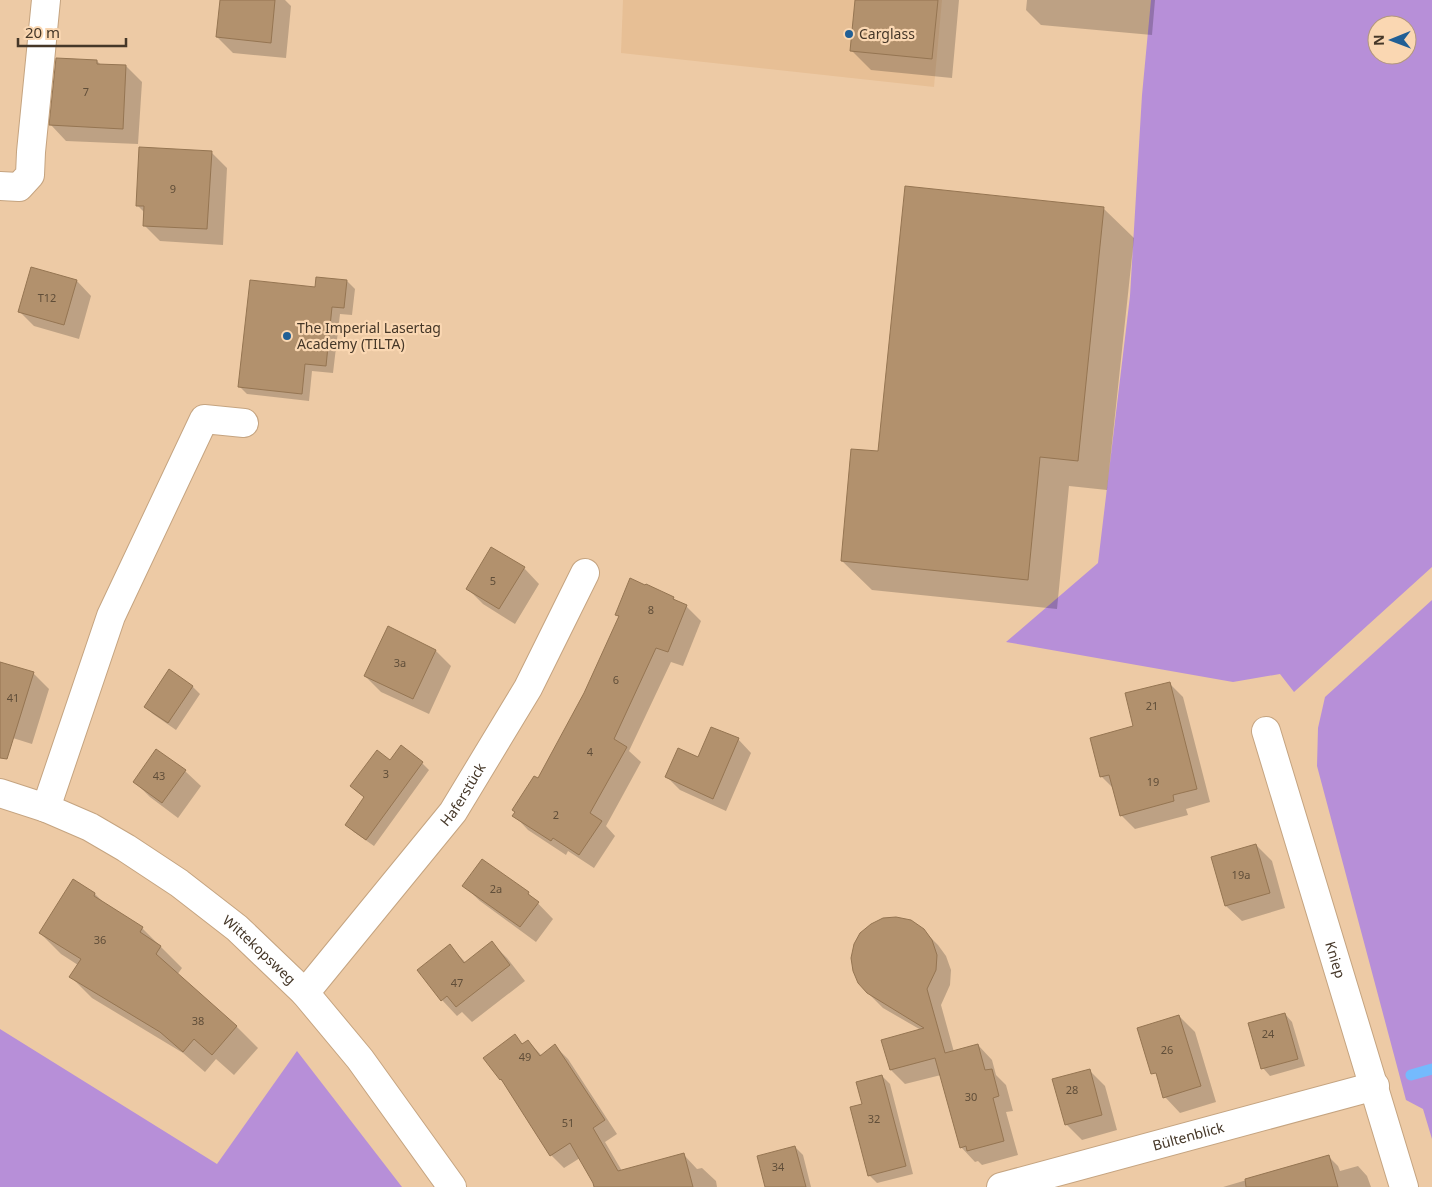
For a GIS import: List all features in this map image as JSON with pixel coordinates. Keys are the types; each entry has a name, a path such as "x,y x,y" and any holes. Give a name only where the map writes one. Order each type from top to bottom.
{"street":[{"path":"9,186 30,175 46,0"},
{"path":"46,808 111,616 204,419 244,422"},
{"name":"Haferstück","path":"305,993 453,812 528,688 585,573"},
{"name":"Kniep","path":"1266,731 1404,1187"},
{"name":"Wittekopsweg","path":"0,793 46,808 126,848 179,883 237,928 305,993 360,1059 452,1187"},
{"name":"Bültenblick","path":"1001,1187 1375,1086"}],"shaded area":[{"name":"Carglass","path":"623,0 942,0 934,87 621,53"},
{"path":"1151,0 1432,0 1432,567 1294,692 1280,674 1233,682 1006,642 1098,563 1130,296 1142,95"},
{"path":"1432,600 1432,1139 1423,1109 1406,1100 1317,766 1318,728 1325,697"},
{"path":"0,1029 217,1164 297,1051 402,1187 0,1187"}],"building":[{"path":"220,0 275,0 271,43 216,37"},
{"path":"855,0 938,0 932,59 850,51"},
{"path":"56,58 97,60 97,64 126,65 123,129 49,125"},
{"path":"139,147 212,151 207,229 143,226 144,206 136,206"},
{"path":"905,186 1104,207 1078,461 1040,457 1028,580 841,561 851,449 878,451"},
{"path":"31,267 77,280 64,325 18,312"},
{"name":"The Imperial Lasertag Academy (TILTA)","path":"316,277 347,280 344,308 332,307 326,366 305,364 302,394 238,387 250,280 315,287"},
{"path":"491,547 525,567 499,609 466,589"},
{"path":"630,578 674,597 673,599 687,605 668,652 656,648 614,739 627,747 590,813 602,821 579,855 553,838 551,841 512,816 515,812 512,810 534,776 538,778 584,693 619,616 615,615"},
{"path":"388,626 436,650 413,699 364,676"},
{"path":"0,662 34,672 7,759 0,758"},
{"path":"169,669 193,686 168,723 144,707"},
{"path":"1170,682 1197,789 1173,795 1174,801 1120,816 1109,775 1100,777 1090,738 1133,726 1125,693"},
{"path":"711,727 739,738 713,799 665,777 678,748 698,757"},
{"path":"401,745 423,762 366,840 345,825 364,797 350,786 377,750 390,760"},
{"path":"156,749 186,770 162,803 133,782"},
{"path":"1256,844 1270,893 1225,906 1211,857"},
{"path":"482,859 529,892 528,894 539,902 520,927 462,886"},
{"path":"73,879 95,893 94,896 143,927 140,932 161,946 156,954 237,1026 212,1055 194,1039 183,1052 160,1032 69,977 81,959 39,933"},
{"path":"896,917 911,920 924,929 932,940 937,955 936,970 927,989 945,1053 978,1044 985,1070 992,1069 999,1096 993,1098 1004,1141 967,1151 966,1146 960,1148 935,1058 890,1070 881,1040 924,1028 867,993 858,983 853,971 851,958 854,944 860,933 871,924 883,918"},
{"path":"492,941 510,965 456,1007 447,996 441,1001 417,970 450,944 464,963"},
{"path":"1285,1013 1298,1059 1261,1069 1248,1023"},
{"path":"1179,1015 1201,1086 1163,1098 1156,1073 1151,1074 1137,1028"},
{"path":"515,1034 522,1044 528,1040 540,1056 555,1044 605,1120 593,1128 618,1171 684,1153 693,1187 594,1187 570,1143 550,1156 501,1079 483,1058"},
{"path":"1090,1069 1102,1115 1065,1125 1052,1079"},
{"path":"882,1075 906,1166 868,1176 850,1107 862,1104 856,1082"},
{"path":"795,1146 806,1187 765,1187 757,1156"},
{"path":"1329,1155 1338,1187 1246,1187 1245,1179"}],"waterway":[{"path":"1411,1075 1432,1069"}],"place":[{"name":"Carglass","path":"849,34"},
{"name":"The Imperial Lasertag Academy (TILTA)","path":"287,336"}]}
